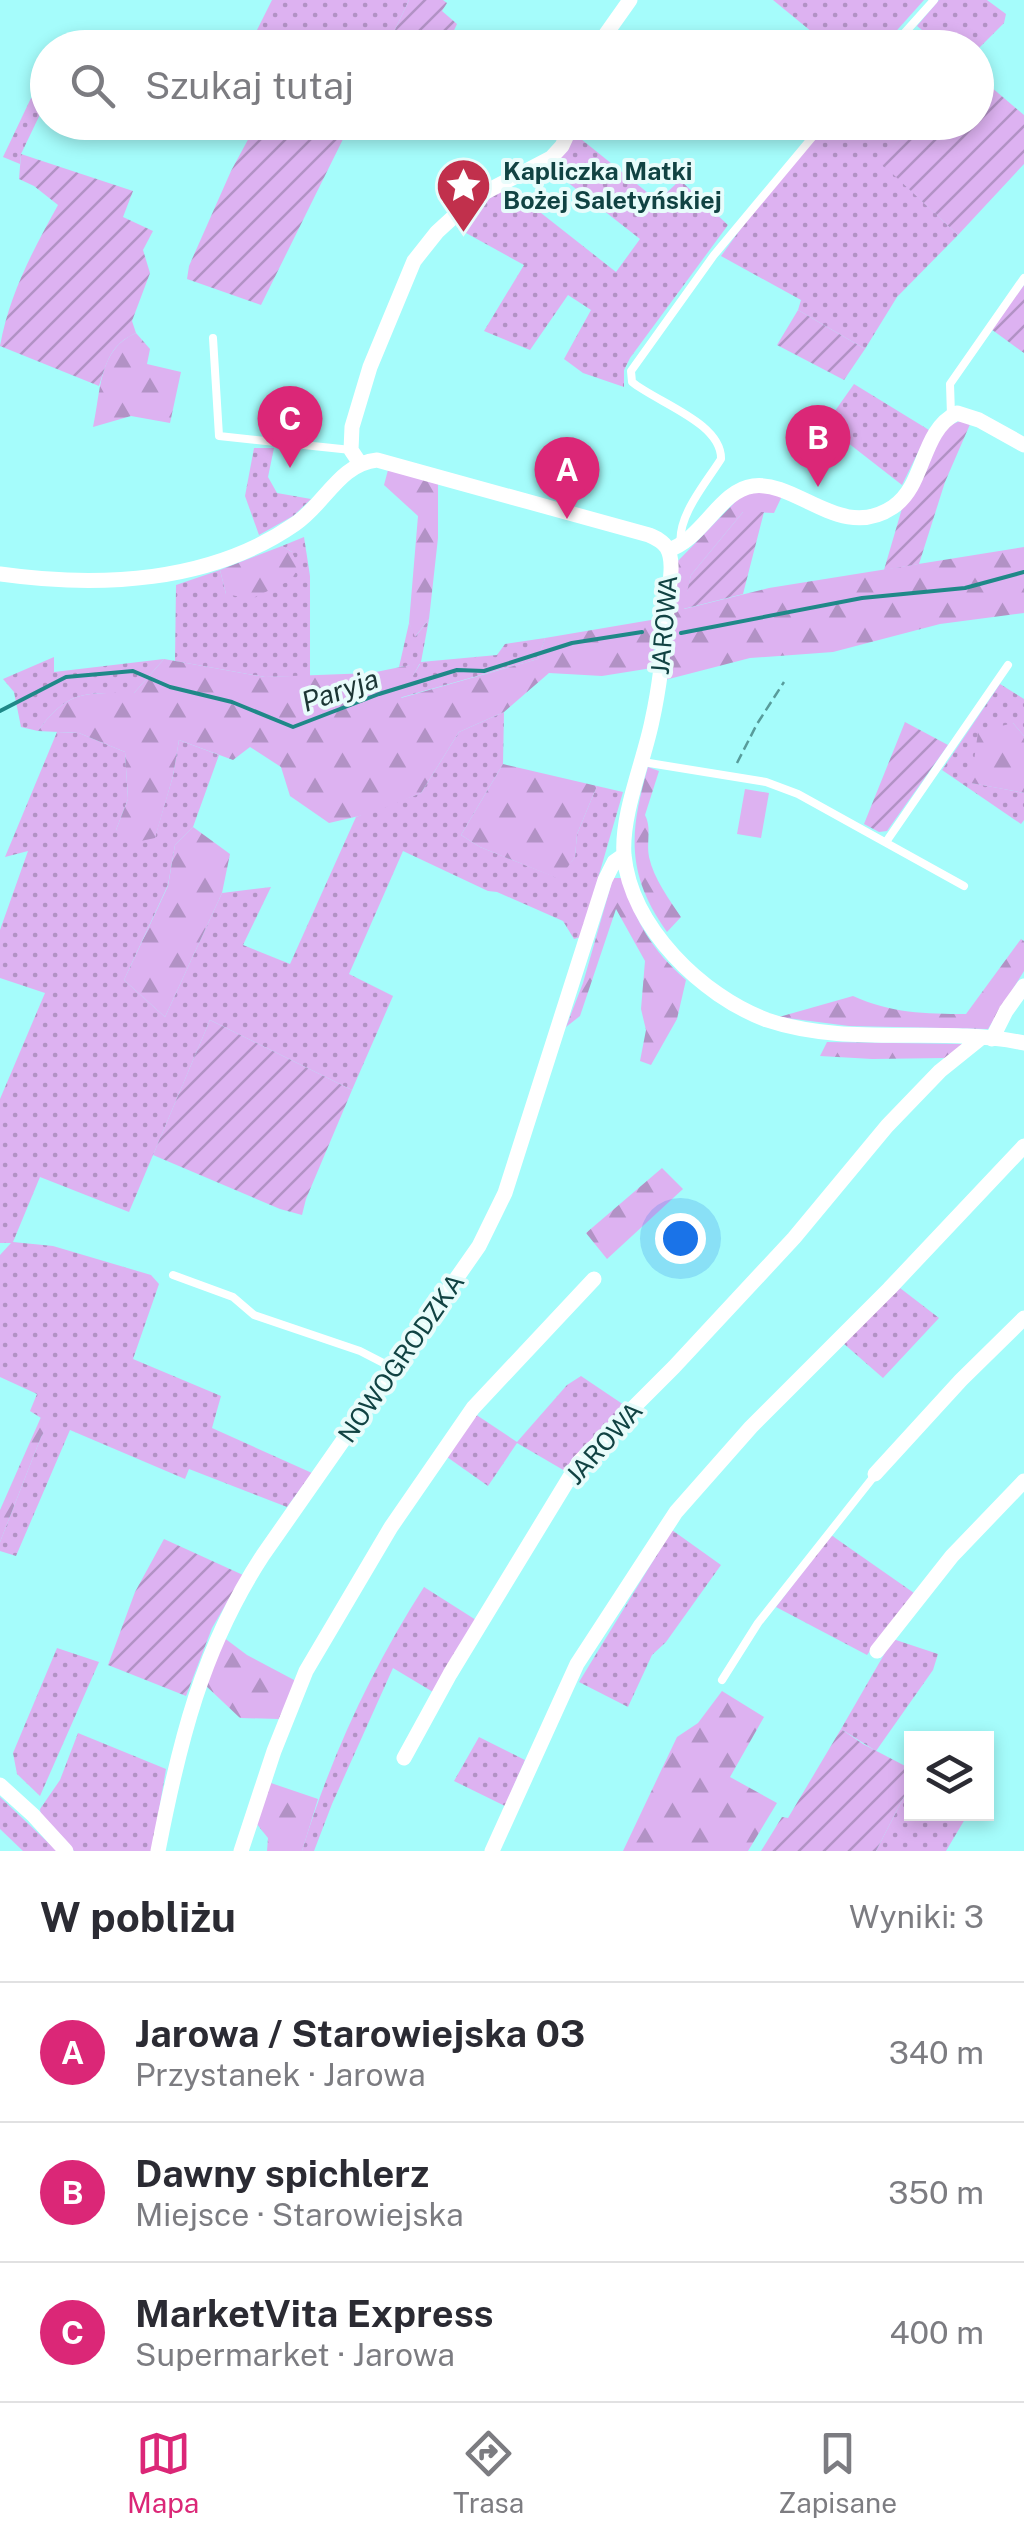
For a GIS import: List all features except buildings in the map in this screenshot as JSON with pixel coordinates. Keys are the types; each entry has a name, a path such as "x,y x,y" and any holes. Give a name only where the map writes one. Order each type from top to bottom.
{"street":[{"path":"609,30 630,0"},
{"path":"0,574 119,581 172,574 258,544 296,524 355,456 352,427 370,367 414,261 437,232 474,198 550,158 565,140"},
{"path":"674,548 734,495 754,486 778,489 825,511 841,514 860,516 890,510 910,489 938,427 951,416 967,414 1024,445"},
{"name":"JAROWA","path":"355,456 437,474 649,534 674,548 662,666 626,826 624,855 641,906 664,947 690,972 748,1012 815,1032 1024,1043"},
{"name":"NOWOGRODZKA","path":"158,1851 189,1709 218,1638 246,1581 470,1260 505,1193 606,880 614,862 624,855"},
{"path":"986,1038 1024,986"},
{"name":"JAROWA","path":"404,1758 450,1674 579,1462 794,1238 886,1126 940,1071 986,1038"},
{"path":"492,1851 577,1664 676,1512 1024,1146"},
{"path":"242,1851 274,1751 306,1671 392,1527 474,1408 594,1279"},
{"path":"875,1474 1024,1318"},
{"path":"877,1651 940,1571 1024,1480"},
{"path":"0,1785 66,1851"}],"lane":[{"path":"908,30 934,0"},
{"path":"674,548 683,522 721,459 721,448 711,431 632,382 631,371 714,255 810,140"},
{"path":"951,416 950,384 1024,278"},
{"path":"213,338 219,436 355,456"},
{"path":"886,842 1008,665"},
{"path":"643,762 766,782 798,794 964,886"},
{"path":"173,1275 234,1297 254,1314 360,1351 393,1368"},
{"path":"722,1680 758,1623 875,1474"}],"path":[{"path":"735,770 757,724 784,682"}],"green space":[{"path":"272,0 409,0 395,30 257,30"},
{"path":"409,0 443,0 447,3 442,11 457,24 454,30 395,30"},
{"path":"773,0 924,0 897,30 810,30"},
{"path":"939,0 987,0 1006,14 1004,23 994,33 922,30 917,26"},
{"path":"994,89 1024,115 1024,164 958,235 880,162 899,140 994,140"},
{"path":"30,100 30,135 20,164 3,157"},
{"path":"248,140 343,140 261,305 187,279 189,266"},
{"path":"572,140 582,140 658,201 680,180 728,225 630,358 624,370 624,387 583,373 564,359 591,310 568,295 530,350 484,331 524,265 457,228 471,210 508,187 616,272 640,239 548,167 557,162"},
{"path":"814,140 899,140 881,162 958,235 897,297 865,349 798,310 801,300 721,256 774,183"},
{"path":"21,154 133,191 123,217 153,231 143,250 150,273 132,321 136,333 115,348 99,386 0,346 16,291 58,205 19,179"},
{"path":"1024,285 1024,353 991,329"},
{"path":"798,310 865,349 844,380 777,345"},
{"path":"136,333 150,349 147,364 181,372 170,423 131,416 93,427 108,361 124,340"},
{"path":"854,384 929,430 902,485 825,425"},
{"path":"960,421 971,422 945,482 919,564 884,570 903,505 944,428"},
{"path":"254,448 274,448 268,477 277,493 311,499 293,516 259,535 245,496"},
{"path":"388,470 438,484 438,538 429,619 415,637 409,623 418,516 384,485"},
{"path":"758,491 782,496 774,513 743,512 691,575 684,609 769,588 1024,547 1024,613 940,624 833,652 750,658 665,680 676,563 740,497"},
{"path":"743,512 764,512 743,594 683,609 691,575"},
{"path":"304,537 310,576 310,676 265,677 175,661 176,585 220,570 226,594 292,552 282,546"},
{"path":"282,546 292,552 299,567 291,580 251,599 226,594 220,570"},
{"path":"429,619 421,662 497,655 505,644 545,638 538,659 399,698 420,664 399,667 409,623 416,636"},
{"path":"657,619 652,668 602,676 549,673 504,712 459,732 421,793 372,813 329,823 290,796 281,767 250,747 233,760 179,740 155,838 136,842 116,830 128,799 125,752 79,733 38,731 59,707 79,696 134,693 164,659 265,677 371,673 420,663 401,698 538,659 545,638"},
{"path":"54,657 54,672 164,659 134,693 79,696 59,707 38,731 21,727 14,692 3,679"},
{"path":"1000,684 1024,699 1024,736 1013,723 972,783 1024,793 1021,824 942,770"},
{"path":"504,712 503,764 461,835 480,847 558,878 575,857 577,834 597,786 623,792 581,937 574,939 563,921 403,851 349,974 393,996 352,1090 210,1020 129,1212 40,1177 13,1242 53,1246 151,1275 159,1284 133,1359 221,1396 212,1428 312,1473 287,1507 189,1469 185,1479 70,1430 16,1556 0,1551 0,1542 49,1423 30,1411 37,1394 0,1377 0,1255 11,1243 0,1243 0,1099 45,993 0,978 0,930 28,851 5,857 57,732 79,733 125,752 128,799 116,830 155,837 179,740 219,755 193,827 175,845 168,885 124,980 165,1017 222,893 271,887 243,945 290,964 356,817 421,793 459,732"},
{"path":"905,722 948,745 887,831 879,832 864,824"},
{"path":"1013,723 1024,736 1024,793 971,783 978,732"},
{"path":"503,764 597,786 577,834 575,857 559,879 480,847 461,835"},
{"path":"648,767 659,771 645,815 649,857 658,881 681,917 667,932 644,891 635,852 637,812"},
{"path":"745,789 769,793 761,838 737,834"},
{"path":"193,827 230,854 222,893 165,1017 124,980 168,886 175,845"},
{"path":"613,878 623,878 646,934 686,980 677,1019 651,1065 640,1061 646,1030 641,1009 645,961 616,909 580,1016 566,1027"},
{"path":"1021,939 1024,971 988,1029 849,1026 779,1017 853,996 908,1011 966,1014"},
{"path":"210,1020 352,1090 302,1215 153,1155"},
{"path":"827,1042 962,1044 946,1058 872,1059 820,1056"},
{"path":"662,1168 683,1189 607,1259 586,1233"},
{"path":"900,1288 939,1318 883,1378 843,1343"},
{"path":"581,1376 627,1407 565,1471 517,1443 488,1486 447,1457 475,1414 517,1442 567,1385"},
{"path":"41,1417 50,1423 0,1542 0,1510"},
{"path":"672,1530 721,1565 666,1642 652,1655 628,1707 579,1682"},
{"path":"831,1535 914,1593 867,1655 776,1607"},
{"path":"164,1539 243,1575 212,1628 186,1696 108,1665 135,1592"},
{"path":"424,1587 476,1620 433,1692 393,1668 314,1851 302,1851 354,1715"},
{"path":"223,1637 247,1655 296,1681 279,1719 240,1718 204,1684"},
{"path":"893,1639 938,1654 933,1670 876,1751 841,1729"},
{"path":"57,1648 99,1662 40,1796 17,1774 13,1753"},
{"path":"722,1691 764,1717 730,1777 777,1803 748,1851 623,1851 677,1737 698,1723"},
{"path":"841,1729 904,1765 904,1797 876,1851 761,1851 782,1817 788,1818"},
{"path":"78,1733 166,1769 152,1851 74,1851 41,1816 40,1809 60,1780"},
{"path":"479,1737 525,1760 505,1806 454,1781"},
{"path":"268,1782 318,1799 302,1851 267,1851 268,1838 256,1823"},
{"path":"0,1797 57,1851 23,1851 0,1829"},
{"path":"904,1797 904,1821 964,1821 946,1851 876,1851"}],"waterway":[{"name":"Paryja","path":"681,633 862,598 965,588 1024,572"},
{"name":"Paryja","path":"0,711 66,677 133,671 170,687 232,702 293,727 457,670 484,671 572,643 642,632"}],"place":[{"name":"Kapliczka Matki Bożej Saletyńskiej","path":"464,234"},
{"name":"MarketVita Express","path":"290,468"},
{"name":"Dawny spichlerz","path":"818,487"},
{"name":"Jarowa / Starowiejska 03","path":"567,519"}]}
